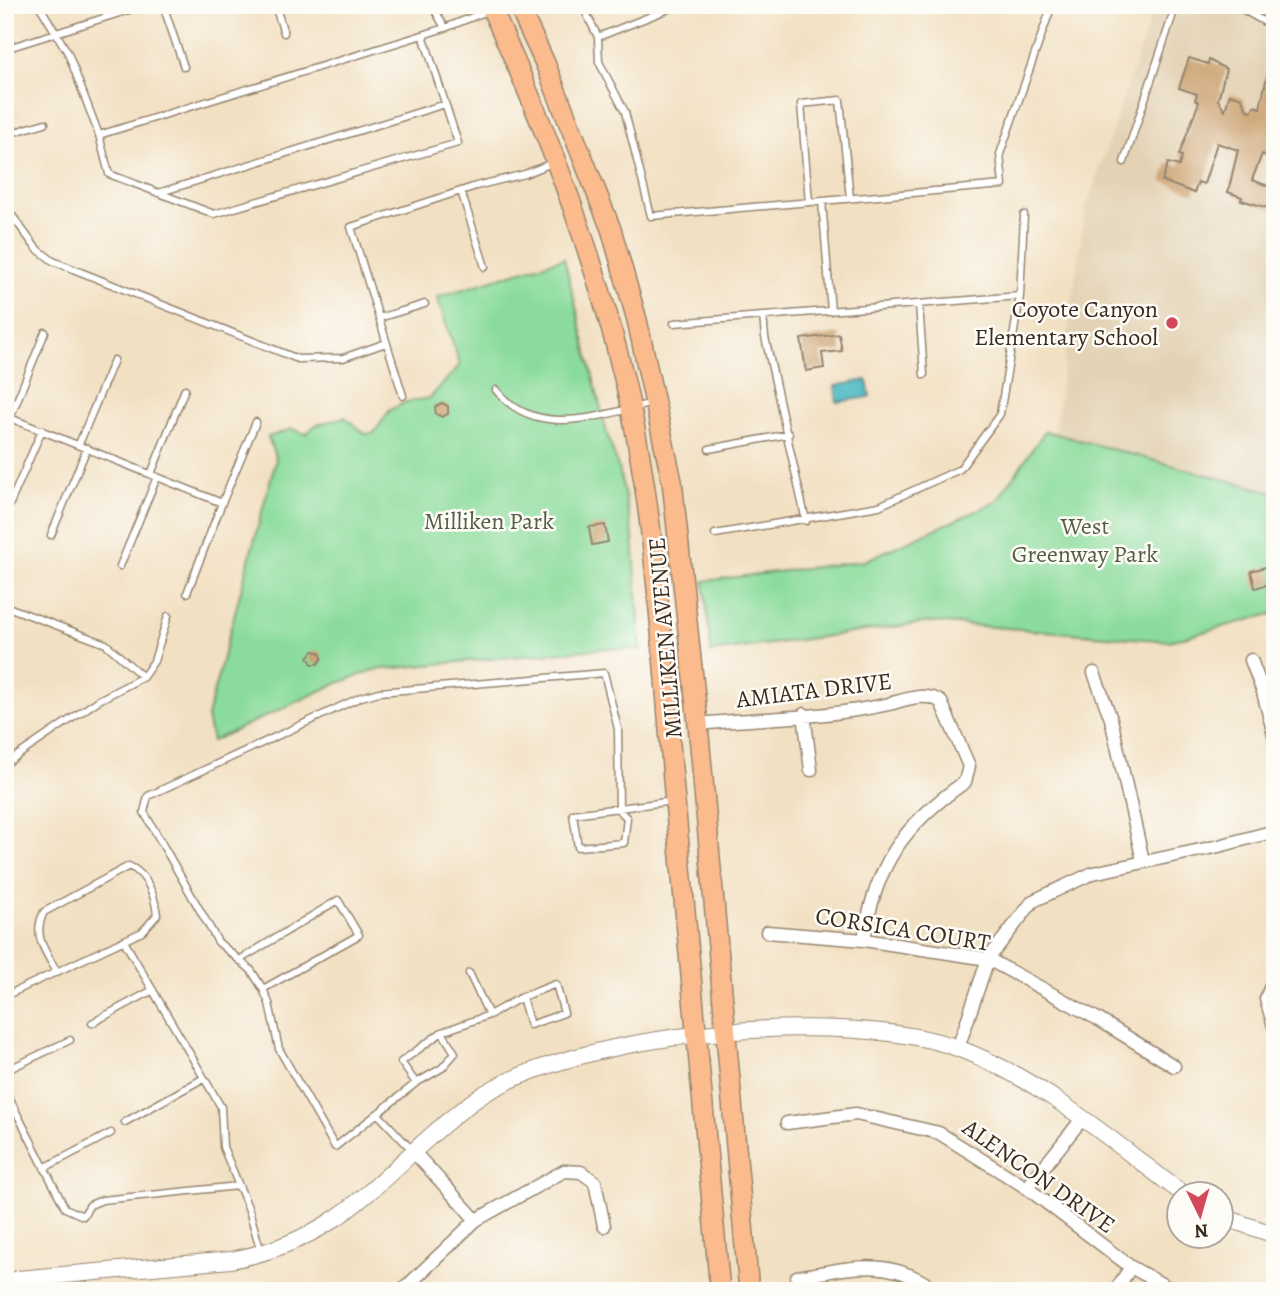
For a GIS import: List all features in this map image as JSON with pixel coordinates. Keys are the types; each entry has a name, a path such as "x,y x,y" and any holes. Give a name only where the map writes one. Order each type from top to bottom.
{"main road":[{"name":"MILLIKEN AVENUE","path":"519,5 611,229 637,320 677,511 749,1291"},
{"name":"MILLIKEN AVENUE","path":"491,7 557,161 606,310 630,409 648,515 720,1291"}],"street":[{"path":"1251,660 1275,738"},
{"path":"1094,673 1111,719 1143,861"},
{"name":"AMIATA DRIVE","path":"698,724 804,714 934,696 940,702 970,766 970,773 965,782 918,819 897,843 875,885 864,940"},
{"path":"804,714 811,770"},
{"path":"958,1048 988,958 1033,901 1094,873 1275,831"},
{"name":"CORSICA COURT","path":"767,932 864,940 988,958 1096,1018 1174,1066"},
{"path":"1271,981 1266,999 1275,1029"},
{"path":"5,1284 18,1279 231,1260 293,1244 326,1227 358,1204 413,1151 474,1100 514,1078 562,1059 613,1046 697,1036 814,1027 866,1029 958,1048 1004,1068 1047,1093 1164,1181"},
{"name":"ALENCON DRIVE","path":"787,1124 856,1114 939,1133 1027,1188 1131,1267 1174,1291"},
{"path":"1027,1188 1082,1119"},
{"path":"413,1151 476,1220"},
{"path":"402,1291 476,1220 564,1171 581,1172 595,1182 604,1226"},
{"path":"1234,1221 1275,1235"},
{"path":"797,1276 873,1264 903,1273 937,1291"},
{"path":"1115,1291 1131,1267"}],"lane":[{"path":"39,5 68,54 99,135 108,174 214,214 458,143 423,34"},
{"path":"116,5 118,13"},
{"path":"5,49 145,5"},
{"path":"163,5 184,67"},
{"path":"275,5 284,33"},
{"path":"432,5 445,28"},
{"path":"582,5 598,37 599,62 625,112 651,216 1003,185 1000,154 1052,5"},
{"path":"598,37 679,5"},
{"path":"1124,162 1176,5"},
{"path":"1235,5 1270,25 1275,24"},
{"path":"99,135 445,28 491,7"},
{"path":"809,202 800,104 840,100 850,198"},
{"path":"158,193 445,104"},
{"path":"5,135 45,123"},
{"path":"403,396 351,227 461,191 525,174 557,161"},
{"path":"461,191 485,267"},
{"path":"822,201 831,311"},
{"path":"5,206 36,248 53,261 298,359 343,358 386,343"},
{"path":"715,534 806,521 879,506 960,469 1000,414 1020,296 1024,215"},
{"path":"674,323 1020,296"},
{"path":"379,318 425,304"},
{"path":"919,304 924,375"},
{"path":"764,316 765,337 789,434 800,506 806,521"},
{"path":"45,332 8,417 222,503"},
{"path":"79,444 114,360"},
{"path":"120,566 185,389"},
{"path":"496,390 506,403 526,415 549,422 656,403"},
{"path":"187,593 256,422"},
{"path":"5,515 42,430"},
{"path":"709,449 789,434"},
{"path":"51,535 87,448"},
{"path":"5,606 106,644 143,677"},
{"path":"5,764 99,700 143,677 154,660 168,616"},
{"path":"442,1032 455,1053 443,1068 416,1083 335,1147 279,1049 269,1003 262,989 241,959 218,942 144,812 149,796 361,696 379,692 604,673 618,729 619,810 627,818 624,843 578,847 573,814 619,810 675,800"},
{"path":"6,993 57,972 142,932 157,915 156,903 141,872 129,866 44,912 38,923 38,936 57,972"},
{"path":"241,959 338,900 359,935 262,989"},
{"path":"124,941 220,1107 223,1147 249,1210 261,1254"},
{"path":"469,974 489,1015"},
{"path":"416,1083 401,1062 442,1032 489,1015 522,997 556,984 564,1013 530,1025 522,997"},
{"path":"92,1023 153,990"},
{"path":"5,1070 70,1040"},
{"path":"125,1122 204,1078"},
{"path":"5,1090 65,1208 83,1216 90,1205 102,1200 238,1186"},
{"path":"377,1114 413,1151"},
{"path":"44,1168 111,1133"}],"shaded area":[{"name":"Coyote Canyon Elementary School","path":"1155,5 1253,5 1275,15 1275,493 1054,434 1085,211"}],"green space":[{"name":"Milliken Park","path":"564,258 607,434 620,473 633,536 641,650 607,648 374,670 333,685 212,741 207,717 276,459 268,437 292,429 306,434 316,425 345,417 365,434 374,433 390,410 406,402 430,398 460,365 437,297"},
{"name":"West Greenway Park","path":"1045,431 1275,493 1275,613 1169,641 930,622 711,652 704,581 864,561 996,502"}],"water":[{"path":"867,380 870,397 837,402 835,386"}],"building":[{"path":"1189,58 1208,64 1209,60 1226,69 1218,100 1225,110 1230,94 1242,98 1247,110 1252,111 1254,106 1260,108 1268,71 1272,72 1275,64 1275,159 1262,154 1252,180 1268,186 1275,168 1275,210 1241,200 1242,197 1228,192 1238,150 1217,143 1204,184 1198,182 1194,193 1162,181 1168,163 1179,166 1182,156 1179,155 1199,102 1195,100 1197,94 1179,88"},
{"path":"839,334 842,351 822,353 824,368 806,371 801,339"},
{"path":"442,403 448,406 448,414 442,417 436,414 435,407"},
{"path":"605,525 608,542 592,545 589,527"},
{"path":"1269,566 1273,583 1255,588 1251,571"},
{"path":"313,651 320,652 322,658 318,664 312,664 308,657"}],"place":[{"name":"Coyote Canyon Elementary School","path":"1172,323"}]}
